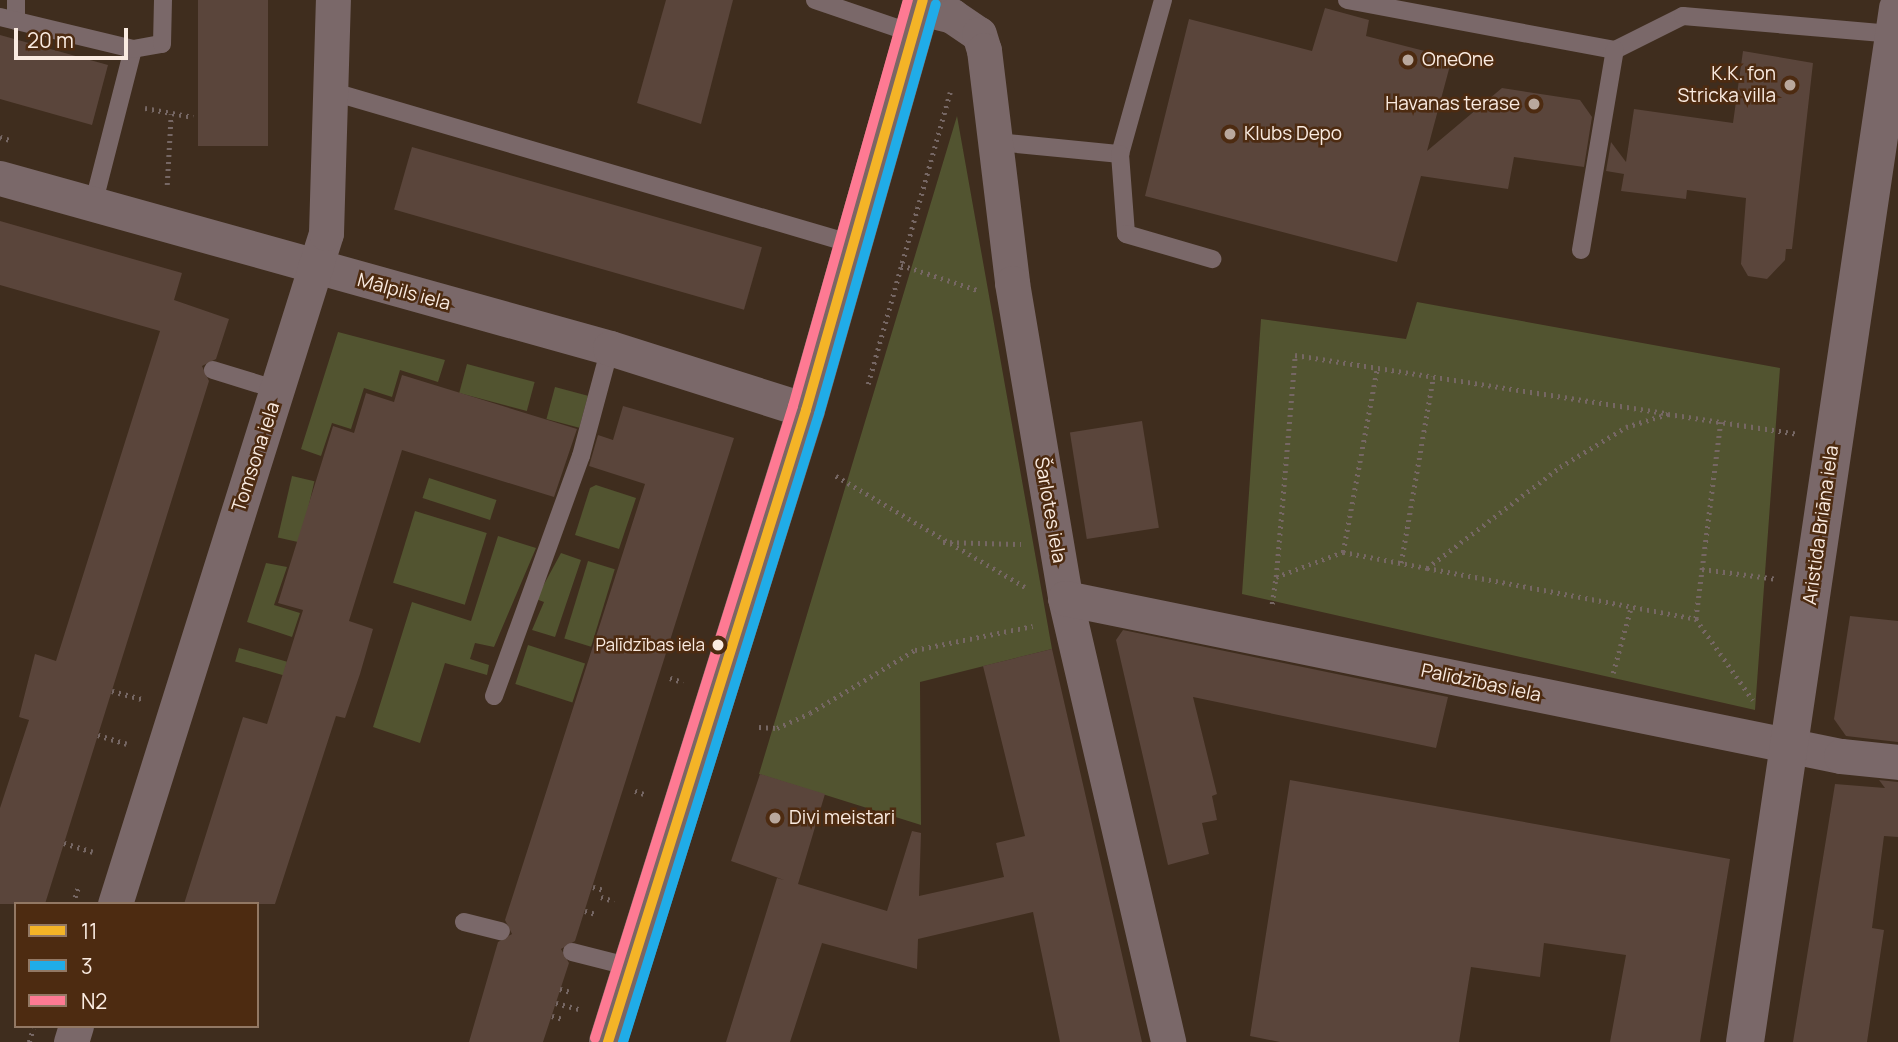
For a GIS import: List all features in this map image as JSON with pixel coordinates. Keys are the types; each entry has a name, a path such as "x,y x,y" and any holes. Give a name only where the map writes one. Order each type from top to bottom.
{"main road":[{"path":"608,1042 806,410 856,245 920,14"}],"street":[{"name":"Tomsona iela","path":"116,902 326,233 333,0"},
{"name":"Šarlotes iela","path":"920,14 952,16 979,34 997,142 1012,284 1057,599 1168,1042"},
{"name":"Aristida Briāna iela","path":"1745,1042 1896,21"},
{"name":"Mālpils iela","path":"0,178 610,348 806,410"},
{"name":"Palīdzības iela","path":"1057,599 1787,745 1898,762"}],"lane":[{"path":"16,0 8,19 133,49 162,44 163,0"},
{"path":"815,0 920,14"},
{"path":"1163,0 1120,154 1126,234 1212,259"},
{"path":"1348,0 1615,50 1685,8 1896,21"},
{"path":"93,205 133,49"},
{"path":"1581,250 1615,50"},
{"path":"330,92 856,245"},
{"path":"997,142 1120,154"},
{"path":"494,696 581,456 610,348"},
{"path":"213,370 278,390"},
{"path":"464,922 501,931"},
{"path":"572,952 631,967"}],"path":[{"path":"868,384 952,85"},
{"path":"121,103 193,117"},
{"path":"167,185 171,114"},
{"path":"901,265 981,292"},
{"path":"1266,639 1276,577 1294,355 1801,434"},
{"path":"1343,552 1377,368"},
{"path":"1401,563 1433,377"},
{"path":"1427,568 1560,467 1626,427 1668,414"},
{"path":"1721,422 1696,619 1759,710"},
{"path":"758,727 777,728 810,713 915,650 1053,622 1057,599 942,542 836,476"},
{"path":"942,542 1025,544"},
{"path":"1276,577 1343,552 1696,619"},
{"path":"1702,569 1778,580"},
{"path":"1604,708 1631,607"},
{"path":"593,887 604,890"},
{"path":"585,911 596,914"},
{"path":"560,989 571,992"},
{"path":"552,1016 563,1019"}],"green space":[{"path":"957,116 1052,649 920,682 921,825 759,774"},
{"path":"1417,302 1780,368 1755,710 1242,594 1261,319 1406,339"},
{"path":"338,332 445,360 438,382 400,370 392,397 364,388 351,429 332,423 321,456 301,449"},
{"path":"467,364 535,382 527,411 459,393"},
{"path":"555,387 588,396 579,428 546,419"},
{"path":"292,476 314,481 300,543 278,537"},
{"path":"429,478 497,500 490,520 423,498"},
{"path":"596,485 636,498 619,549 575,535 590,488"},
{"path":"415,511 487,533 465,605 393,583"},
{"path":"498,536 536,548 494,647 475,643 470,659 489,665 487,675 445,663 420,743 373,727 412,602 471,621"},
{"path":"561,553 581,560 555,637 532,630 544,602 536,599"},
{"path":"588,561 615,569 591,647 564,638"},
{"path":"266,563 287,567 274,605 300,613 292,637 247,622"},
{"path":"528,645 585,664 572,703 515,684"},
{"path":"239,648 287,662 283,675 235,661"}],"building":[{"path":"198,0 268,0 268,146 198,146"},
{"path":"666,0 733,0 701,124 637,103"},
{"path":"1325,8 1369,20 1366,36 1452,58 1427,151 1502,88 1580,100 1592,117 1584,167 1514,157 1508,189 1421,176 1397,262 1145,196 1189,19 1312,51"},
{"path":"0,35 108,65 92,125 0,99"},
{"path":"1743,51 1813,63 1792,249 1786,249 1785,260 1767,279 1748,276 1741,264 1746,198 1687,190 1686,199 1621,191 1624,174 1606,171 1611,142 1626,162 1634,109 1733,123"},
{"path":"412,147 762,247 744,310 394,209"},
{"path":"0,221 182,273 174,300 229,319 216,359 202,366 209,381 46,902 14,904 0,904 0,808 29,720 19,717 35,654 56,661 160,331 0,285"},
{"path":"402,375 577,429 554,497 402,450 349,621 373,629 345,718 336,716 275,904 185,902 243,717 267,724 303,610 278,603 333,426 354,433 366,393 394,402"},
{"path":"623,406 734,438 575,941 561,949 569,963 543,1042 469,1042 498,942 512,934 505,920 645,484 589,466 598,435 613,440"},
{"path":"1142,421 1159,528 1087,539 1070,432"},
{"path":"1850,616 1898,621 1898,742 1846,736 1834,719"},
{"path":"1123,630 1448,697 1436,748 1193,697 1217,794 1212,796 1217,820 1202,823 1209,854 1168,865 1116,640"},
{"path":"1052,649 1142,1042 1060,1042 1033,912 918,939 917,969 822,943 790,1042 726,1042 777,878 784,880 731,861 760,774 825,794 798,884 887,911 912,831 921,833 919,896 1004,877 996,843 1025,836 983,666"},
{"path":"1290,780 1730,859 1700,1042 1610,1042 1626,955 1544,943 1540,977 1471,967 1459,1042 1280,1042 1250,1036"},
{"path":"1879,780 1898,782 1898,837 1884,836 1872,928 1884,930 1867,1042 1793,1042 1835,784 1885,788"}],"transit line":[{"name":"N2","path":"595,1038 793,406 908,0"},
{"name":"11","path":"608,1042 806,410 923,0"},
{"name":"3","path":"623,1042 819,414 936,4"}],"place":[{"name":"OneOne","path":"1408,60"},
{"name":"K.K. fon Stricka villa","path":"1790,85"},
{"name":"Havanas terase","path":"1534,104"},
{"name":"Klubs Depo","path":"1230,134"},
{"name":"Palīdzības iela","path":"718,645"},
{"name":"Divi meistari","path":"775,818"}]}
